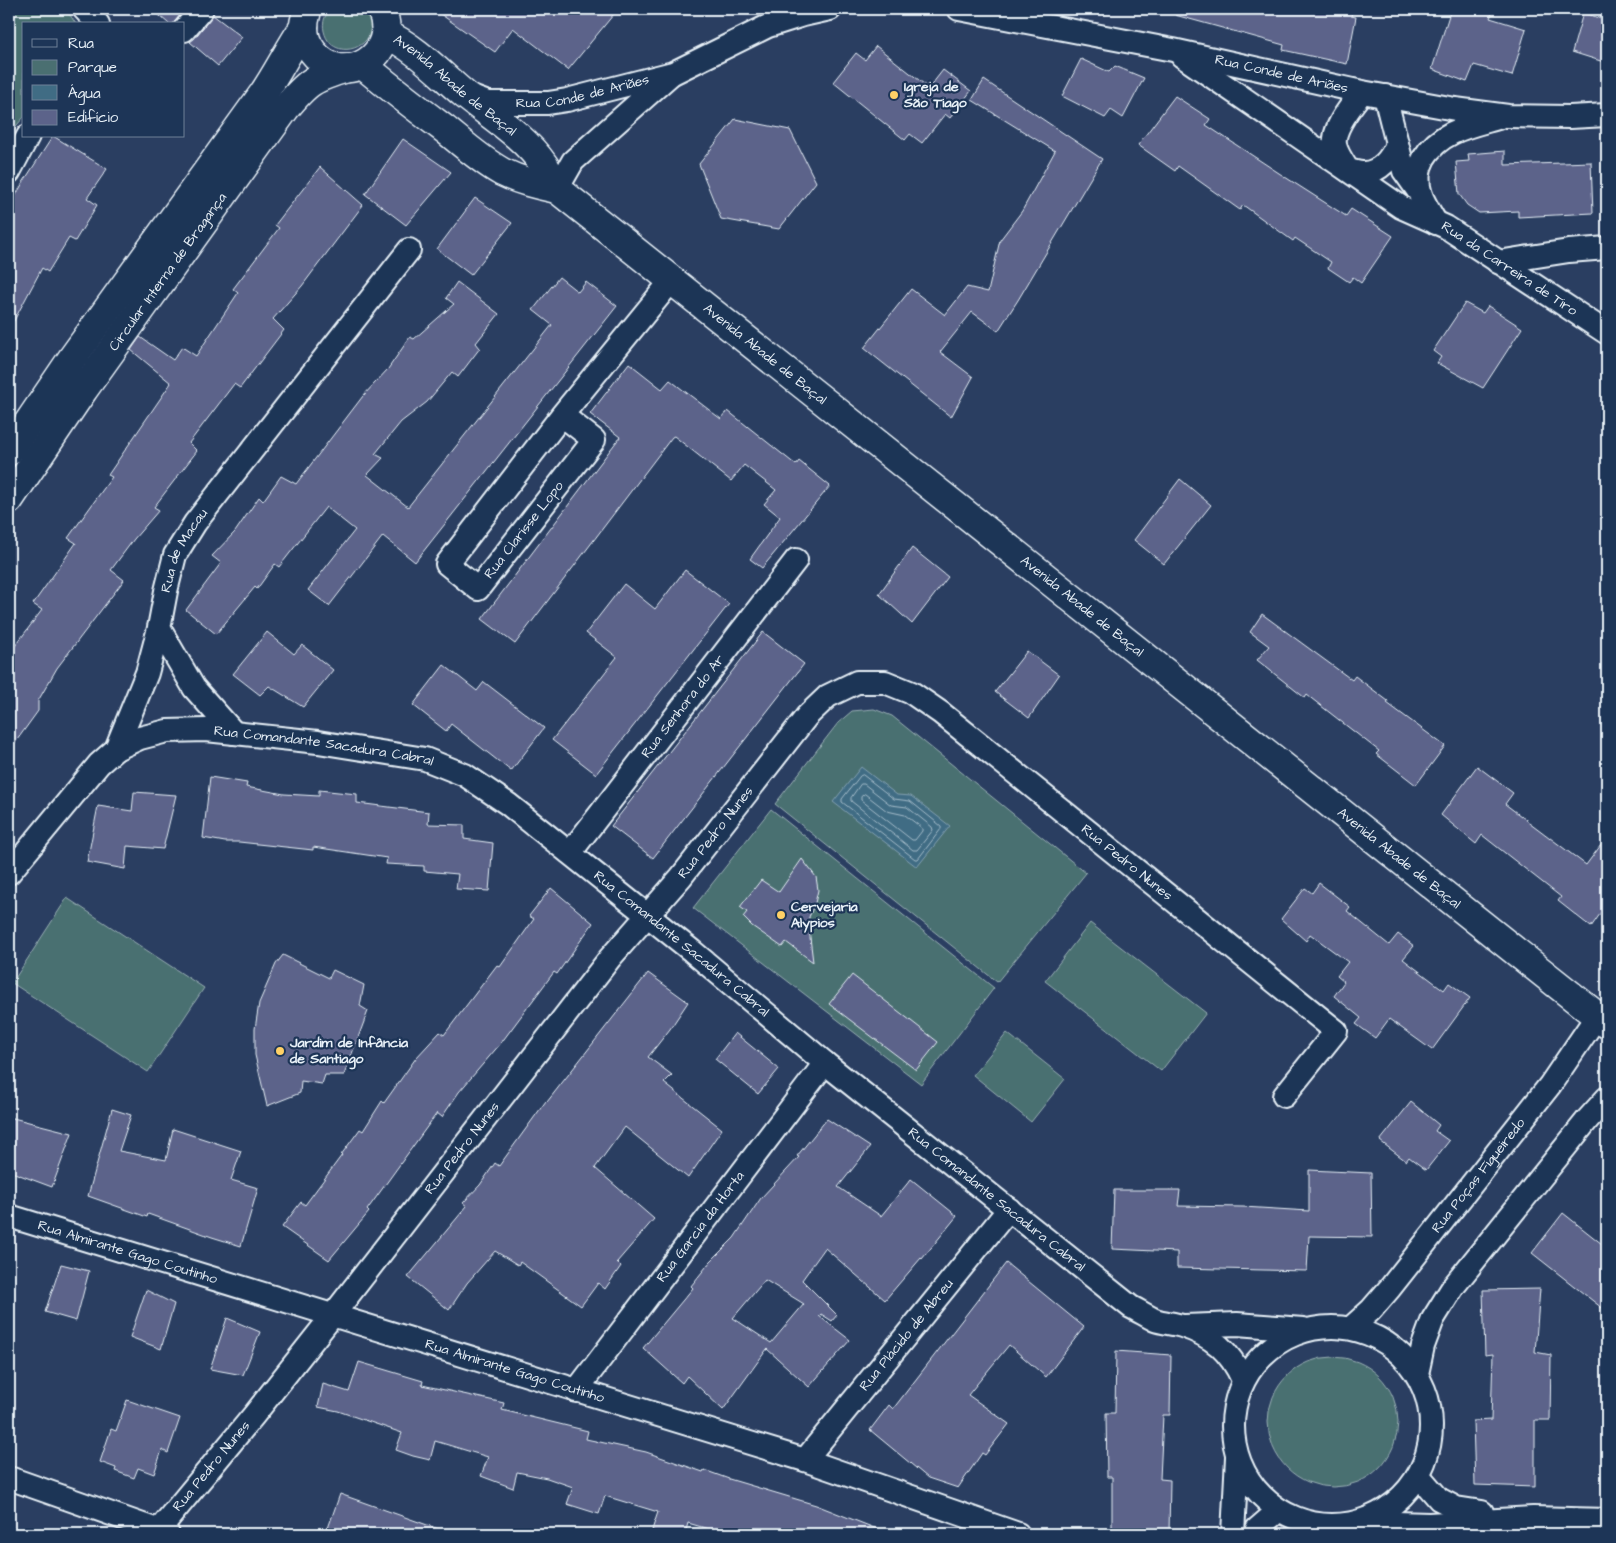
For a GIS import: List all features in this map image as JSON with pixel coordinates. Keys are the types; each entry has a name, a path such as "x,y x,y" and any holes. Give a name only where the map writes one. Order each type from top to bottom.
{"main road":[{"name":"Avenida Abade de Baçal","path":"303,16 305,38 310,48 316,57 336,68 355,66 378,52 383,16"},
{"name":"Circular Interna de Bragança","path":"9,452 73,357 263,94 276,74 303,16"},
{"name":"Avenida Abade de Baçal","path":"383,16 399,40 528,147 544,165 556,189 1602,1020"},
{"name":"Avenida Abade de Baçal","path":"355,66 388,86 484,160 519,179 535,185 556,189"},
{"name":"Circular Interna de Bragança","path":"9,500 84,389 285,109 310,82 322,75 355,66"}],"street":[{"path":"84,9 96,22"},
{"path":"185,29 202,9"},
{"name":"Rua Conde de Ariães","path":"464,94 488,103 548,103 567,100 673,73 768,26 804,12 830,9"},
{"name":"Rua Conde de Ariães","path":"959,9 1173,50 1362,92 1455,109 1508,116 1570,117 1607,115"},
{"name":"Rua da Carreira de Tiro","path":"1173,50 1401,207 1446,227 1607,334"},
{"name":"Rua Conde de Ariães","path":"556,189 573,161 673,73"},
{"path":"1362,92 1336,130 1335,143 1338,155 1348,170 1364,173 1378,169 1388,160 1396,144"},
{"path":"1385,96 1404,171 1421,194 1436,223"},
{"path":"1421,194 1420,164 1437,142 1451,133 1466,127 1508,116"},
{"path":"12,161 27,138"},
{"path":"1498,262 1568,251 1607,248"},
{"name":"Rua de Macau","path":"9,873 99,764 116,749 147,673 175,555 195,523 409,250"},
{"name":"Rua Clarisse Lopo","path":"562,415 594,440 478,589 447,564 562,415 672,280"},
{"name":"Rua Senhora do Ar","path":"570,853 796,560"},
{"path":"159,628 194,688 234,733"},
{"name":"Rua Pedro Nunes","path":"163,1533 604,965 681,877 807,716 828,696 857,682 885,682 912,694 941,713 1336,1032 1284,1096"},
{"name":"Rua Comandante Sacadura Cabral","path":"116,749 140,738 166,730 206,730 318,742 425,759 465,775 508,804 570,853 692,951 825,1063 1131,1307 1156,1320 1182,1326 1207,1337 1224,1350 1236,1364 1243,1380"},
{"name":"Rua Poças Figueiredo","path":"1351,1328 1371,1310 1390,1288 1602,1020"},
{"name":"Rua Garcia da Horta","path":"576,1391 825,1063"},
{"path":"1417,1374 1423,1346 1433,1319 1453,1286 1607,1098"},
{"name":"Rua Plácido de Abreu","path":"805,1460 1009,1209"},
{"name":"Rua Almirante Gago Coutinho","path":"9,1216 805,1460 1018,1534"},
{"name":"Rua Comandante Sacadura Cabral","path":"1182,1326 1237,1324 1308,1329"},
{"path":"1359,1522 1383,1512 1403,1496 1419,1476 1429,1451 1432,1425 1428,1398 1417,1374 1400,1352 1377,1337 1351,1328 1330,1326 1308,1329 1282,1339 1260,1357 1243,1380 1234,1405 1232,1431 1237,1456 1247,1478 1261,1496 1279,1510 1304,1521 1332,1526 1359,1522 1429,1524 1533,1518 1607,1520"},
{"path":"1233,1534 1237,1456"},
{"path":"1419,1476 1439,1499 1456,1508 1533,1518"},
{"path":"9,1478 163,1533"},
{"path":"1255,1534 1257,1529 1279,1510"}],"green space":[{"path":"9,9 66,9 75,22 22,22 22,119 9,134"},
{"path":"330,9 364,9 370,22 370,33 365,41 357,47 347,49 337,48 329,42 323,25 325,16"},
{"path":"874,709 892,716 1086,873 997,982 775,804 838,723 852,711"},
{"path":"771,809 994,988 921,1084 693,908"},
{"path":"67,898 204,988 148,1072 12,983"},
{"path":"1090,923 1206,1013 1161,1071 1045,981"},
{"path":"1007,1033 1065,1079 1031,1122 973,1075"},
{"path":"1333,1357 1358,1362 1379,1376 1393,1397 1398,1422 1393,1447 1379,1468 1358,1482 1333,1487 1308,1482 1287,1468 1273,1447 1268,1422 1273,1397 1287,1376 1308,1362"}],"water":[{"path":"861,767 897,795 911,796 950,826 917,867 833,802"}],"building":[{"path":"152,9 185,9 175,22 167,22"},
{"path":"433,9 618,9 568,70 513,28 495,52"},
{"path":"1176,9 1353,9 1351,16 1356,17 1347,64 1283,50 1284,45 1175,15"},
{"path":"1451,9 1494,9 1490,18 1526,29 1512,76 1474,65 1467,82 1432,69"},
{"path":"1583,13 1607,20 1607,63 1572,52"},
{"path":"213,15 242,37 218,66 190,42"},
{"name":"Igreja de São Tiago","path":"876,46 929,88 943,70 971,91 950,118 945,114 922,143 910,134 905,140 833,82 856,53 865,60"},
{"path":"1081,59 1109,72 1115,66 1144,78 1123,118 1111,110 1105,118 1062,96"},
{"path":"984,80 1102,159 998,331 972,312 940,352 973,377 951,417 864,348 911,289 945,315 967,287 988,292 1000,240 1022,211 1055,151 972,100"},
{"path":"1175,96 1210,119 1206,125 1285,177 1346,216 1351,209 1393,236 1361,283 1353,277 1349,282 1328,268 1331,262 1295,238 1293,241 1243,205 1240,210 1178,166 1175,171 1138,145"},
{"path":"735,119 790,130 816,182 779,229 721,219 699,164"},
{"path":"52,138 56,138 107,169 87,198 97,205 75,241 69,238 48,272 42,268 9,330 9,207"},
{"path":"403,139 451,172 406,225 365,194"},
{"path":"1505,151 1505,165 1591,162 1593,213 1518,217 1518,211 1479,213 1467,205 1459,194 1456,162 1469,161 1468,154"},
{"path":"320,167 363,205 302,286 273,319 284,330 240,388 234,384 189,443 197,451 154,507 159,510 111,570 124,580 57,668 38,701 38,711 9,751 9,654 42,610 33,604 76,543 68,538 112,477 108,475 171,383 131,350 140,337 173,360 182,347 196,356 238,293 233,289 279,228 275,225"},
{"path":"475,198 512,223 471,275 437,249"},
{"path":"559,277 578,292 586,282 617,306 415,562 383,536 329,606 308,590 355,530 326,507 279,567 275,564 257,589 255,587 216,634 186,610 221,563 212,556 235,532 259,497 263,501 281,476 296,484 363,396 388,369 410,337 414,339 454,304 446,298 457,282 499,314 476,343 480,348 458,377 452,372 427,402 401,422 375,454 383,458 367,475 408,507 552,325 533,310"},
{"path":"1465,303 1483,313 1488,306 1522,328 1483,388 1437,363 1441,357 1433,351"},
{"path":"629,363 662,389 670,380 721,419 728,411 796,465 799,461 830,486 762,568 750,559 780,517 764,504 776,490 744,465 731,481 674,436 672,437 515,644 482,619 620,437 590,414"},
{"path":"1180,479 1211,505 1164,564 1134,540"},
{"path":"912,548 948,577 912,624 879,594"},
{"path":"685,570 729,604 596,774 552,740 617,657 586,633 624,584 655,609"},
{"path":"1262,614 1352,680 1355,676 1388,701 1387,703 1445,746 1416,785 1376,754 1379,751 1307,695 1305,698 1257,660 1269,646 1250,632"},
{"path":"267,632 294,654 302,645 333,670 303,707 269,686 260,695 233,674"},
{"path":"763,632 804,664 653,858 611,826"},
{"path":"1027,651 1059,675 1029,718 995,692"},
{"path":"444,665 477,691 484,682 544,728 511,771 451,724 446,731 413,705"},
{"path":"1477,766 1513,793 1505,804 1586,865 1607,837 1607,904 1591,927 1558,901 1561,897 1482,835 1476,844 1441,815"},
{"path":"210,777 247,783 246,787 284,794 319,796 319,790 357,794 357,803 429,812 428,824 464,825 464,839 493,843 489,891 456,889 458,874 424,871 424,866 386,864 387,858 313,847 313,850 225,842 203,838"},
{"path":"134,792 176,795 163,849 127,846 125,869 87,862 98,806 132,811"},
{"path":"802,859 816,877 818,890 809,917 813,962 786,942 782,947 752,926 743,917 747,912 740,907 761,880 779,892"},
{"path":"1319,883 1350,907 1347,911 1389,945 1398,934 1414,946 1403,959 1444,990 1449,983 1470,998 1432,1050 1389,1019 1375,1038 1356,1024 1361,1018 1334,996 1344,982 1337,976 1348,962 1310,934 1306,941 1281,919 1305,888 1312,893"},
{"path":"551,888 593,923 557,974 554,972 501,1043 459,1092 442,1117 437,1113 367,1210 369,1212 329,1260 282,1227 301,1202 305,1205 360,1129 363,1131 382,1101 384,1103 416,1058 440,1032 444,1035 497,965 500,967 534,919 529,916"},
{"path":"283,955 329,978 333,970 364,985 360,1006 368,1011 344,1075 325,1075 322,1084 301,1081 300,1093 267,1106 255,1055 255,1029 259,1003 276,964"},
{"path":"648,973 688,1002 648,1057 672,1075 664,1083 722,1129 688,1178 625,1127 595,1168 654,1219 617,1262 621,1266 605,1289 598,1283 581,1306 520,1262 518,1265 495,1251 467,1283 449,1310 408,1277 467,1206 463,1203 480,1185 495,1163 499,1166 546,1101"},
{"path":"852,975 938,1042 916,1070 829,1004"},
{"path":"735,1033 779,1069 758,1094 715,1059"},
{"path":"1411,1102 1439,1125 1435,1131 1449,1141 1426,1170 1409,1157 1406,1161 1380,1141"},
{"path":"112,1109 131,1115 119,1151 166,1160 173,1129 241,1151 231,1180 258,1188 241,1246 148,1214 147,1217 88,1196"},
{"path":"9,1117 72,1133 52,1187 9,1171"},
{"path":"827,1119 870,1147 838,1187 881,1216 911,1179 957,1216 885,1300 825,1248 802,1280 837,1315 832,1321 821,1314 819,1316 850,1340 809,1387 767,1349 723,1410 687,1376 682,1383 643,1348 693,1288 691,1286 710,1262 734,1238 761,1198 799,1157 797,1156","holes":["765,1280 804,1304 771,1343 733,1318"]},
{"path":"1309,1170 1371,1173 1372,1237 1309,1236 1307,1271 1177,1268 1177,1252 1112,1249 1114,1190 1180,1190 1178,1206 1309,1211"},
{"path":"1563,1213 1607,1248 1607,1312 1532,1253"},
{"path":"1006,1263 1084,1327 1046,1377 1009,1345 968,1395 1009,1424 985,1455 982,1453 958,1488 928,1478 870,1430 889,1405 893,1409"},
{"path":"61,1264 89,1271 76,1321 45,1312"},
{"path":"1540,1289 1535,1352 1551,1355 1550,1420 1535,1420 1535,1487 1475,1485 1473,1421 1491,1420 1493,1354 1485,1355 1483,1290"},
{"path":"146,1290 174,1304 161,1349 130,1337"},
{"path":"227,1318 260,1332 243,1375 210,1369"},
{"path":"1116,1351 1171,1355 1170,1415 1163,1415 1160,1479 1170,1480 1169,1534 1112,1534 1112,1477 1107,1477 1106,1413 1115,1413"},
{"path":"359,1362 423,1381 422,1385 504,1403 502,1410 588,1431 586,1439 646,1452 703,1472 704,1470 816,1505 887,1534 725,1534 688,1523 685,1534 662,1534 652,1530 658,1512 605,1496 599,1514 567,1504 573,1487 547,1478 517,1472 513,1488 481,1476 488,1457 435,1441 430,1460 413,1456 396,1450 402,1433 338,1411 318,1407 323,1384 349,1392"},
{"path":"127,1400 180,1418 168,1453 162,1450 154,1474 138,1468 134,1478 115,1471 116,1468 100,1462 111,1429 116,1431"},
{"path":"340,1494 447,1532 447,1534 326,1534"}],"place":[{"name":"Igreja de São Tiago","path":"894,95"},
{"name":"Cervejaria Alypios","path":"781,915"},
{"name":"Jardim de Infância de Santiago","path":"280,1051"}]}
